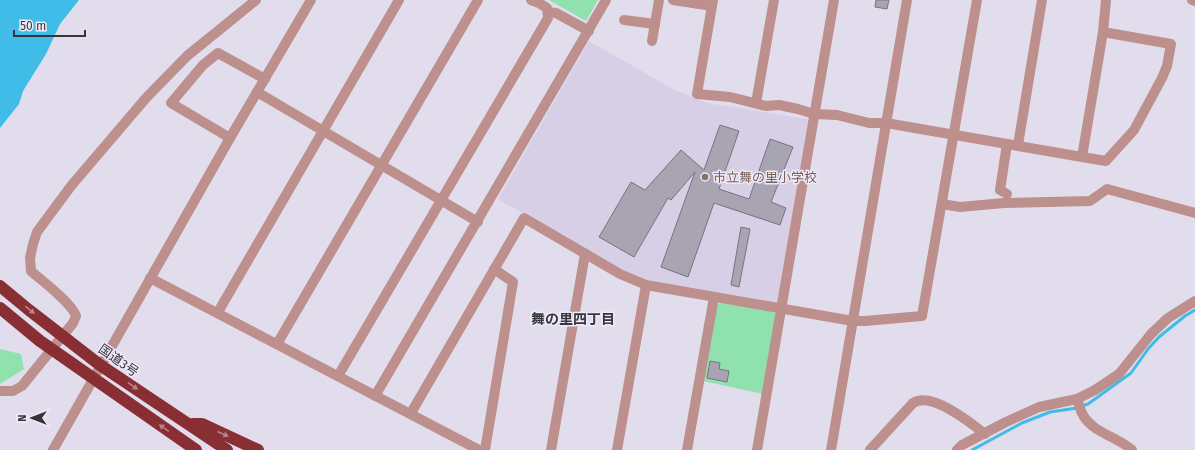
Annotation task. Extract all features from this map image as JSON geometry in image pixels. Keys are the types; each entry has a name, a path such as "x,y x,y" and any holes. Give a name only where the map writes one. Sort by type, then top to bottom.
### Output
{"highway":[{"name":"国道3号","path":"0,286 100,365 228,450"},
{"path":"0,308 40,341 196,450"},
{"path":"186,423 202,424 258,450"}],"street":[{"path":"0,391 13,391 22,386 73,323 76,316 74,311 31,271 30,258 37,232 71,186 146,98 187,56 256,0"},
{"path":"53,450 230,138 312,0"},
{"path":"218,312 399,0"},
{"path":"277,344 478,0"},
{"path":"338,376 548,18 548,12 544,6 531,0"},
{"path":"375,396 478,222 491,197 606,0"},
{"path":"652,41 660,0"},
{"path":"674,0 713,3 697,94 730,97 766,106 778,105 814,114 837,115 869,123 886,123 1106,161 1134,130 1162,78 1167,66 1171,44 1103,32"},
{"path":"756,103 774,0"},
{"path":"757,450 834,0"},
{"path":"831,450 907,0"},
{"path":"411,413 524,218 620,274 646,285 853,321 922,316 977,0"},
{"path":"1018,145 1042,0"},
{"path":"1082,157 1103,32 1106,0"},
{"path":"548,12 556,13 589,31"},
{"path":"624,20 655,24"},
{"path":"230,138 171,103 203,65 218,53 265,79"},
{"path":"258,92 478,222"},
{"path":"1007,144 1000,190 1007,194"},
{"path":"942,204 960,207 1004,203 1090,201 1107,189 1195,213"},
{"path":"551,450 585,254"},
{"path":"485,450 513,282 494,270"},
{"path":"150,278 218,312 479,450"},
{"path":"617,450 646,285"},
{"path":"687,450 714,297"},
{"path":"957,450 962,445 1039,407 1078,400 1094,390 1119,374 1151,334 1168,318 1195,301"},
{"path":"870,450 913,403 918,400 925,400 938,404 954,412 985,434"},
{"path":"1078,400 1083,415 1090,423 1102,433 1132,450"}],"shaded area":[{"path":"589,41 675,90 707,103 807,119 808,121 779,301 775,304 653,282 639,278 613,265 498,199"}],"green space":[{"path":"549,0 598,0 586,21"},
{"path":"720,303 774,312 776,316 763,394 703,381 717,305"},
{"path":"0,349 21,354 24,369 0,384"}],"water":[{"path":"0,0 79,0 60,24 46,54 23,91 19,104 0,128"}],"building":[{"path":"876,0 889,0 887,9 875,7"},
{"path":"720,125 739,131 719,189 749,199 770,139 793,147 771,202 786,208 780,225 714,203 688,277 661,267 695,172 671,200 668,198 634,257 599,237 631,182 645,190 681,150 704,170"},
{"path":"741,227 750,229 739,287 731,285"},
{"path":"710,361 720,363 719,369 729,371 727,382 707,378"}],"waterway":[{"path":"972,450 1022,423 1050,412 1077,408 1088,404 1131,373 1148,349 1159,337 1185,316 1195,310"}],"place":[{"name":"市立舞の里小学校","path":"705,177"}],"district":[{"name":"舞の里四丁目","path":"573,319"}]}
